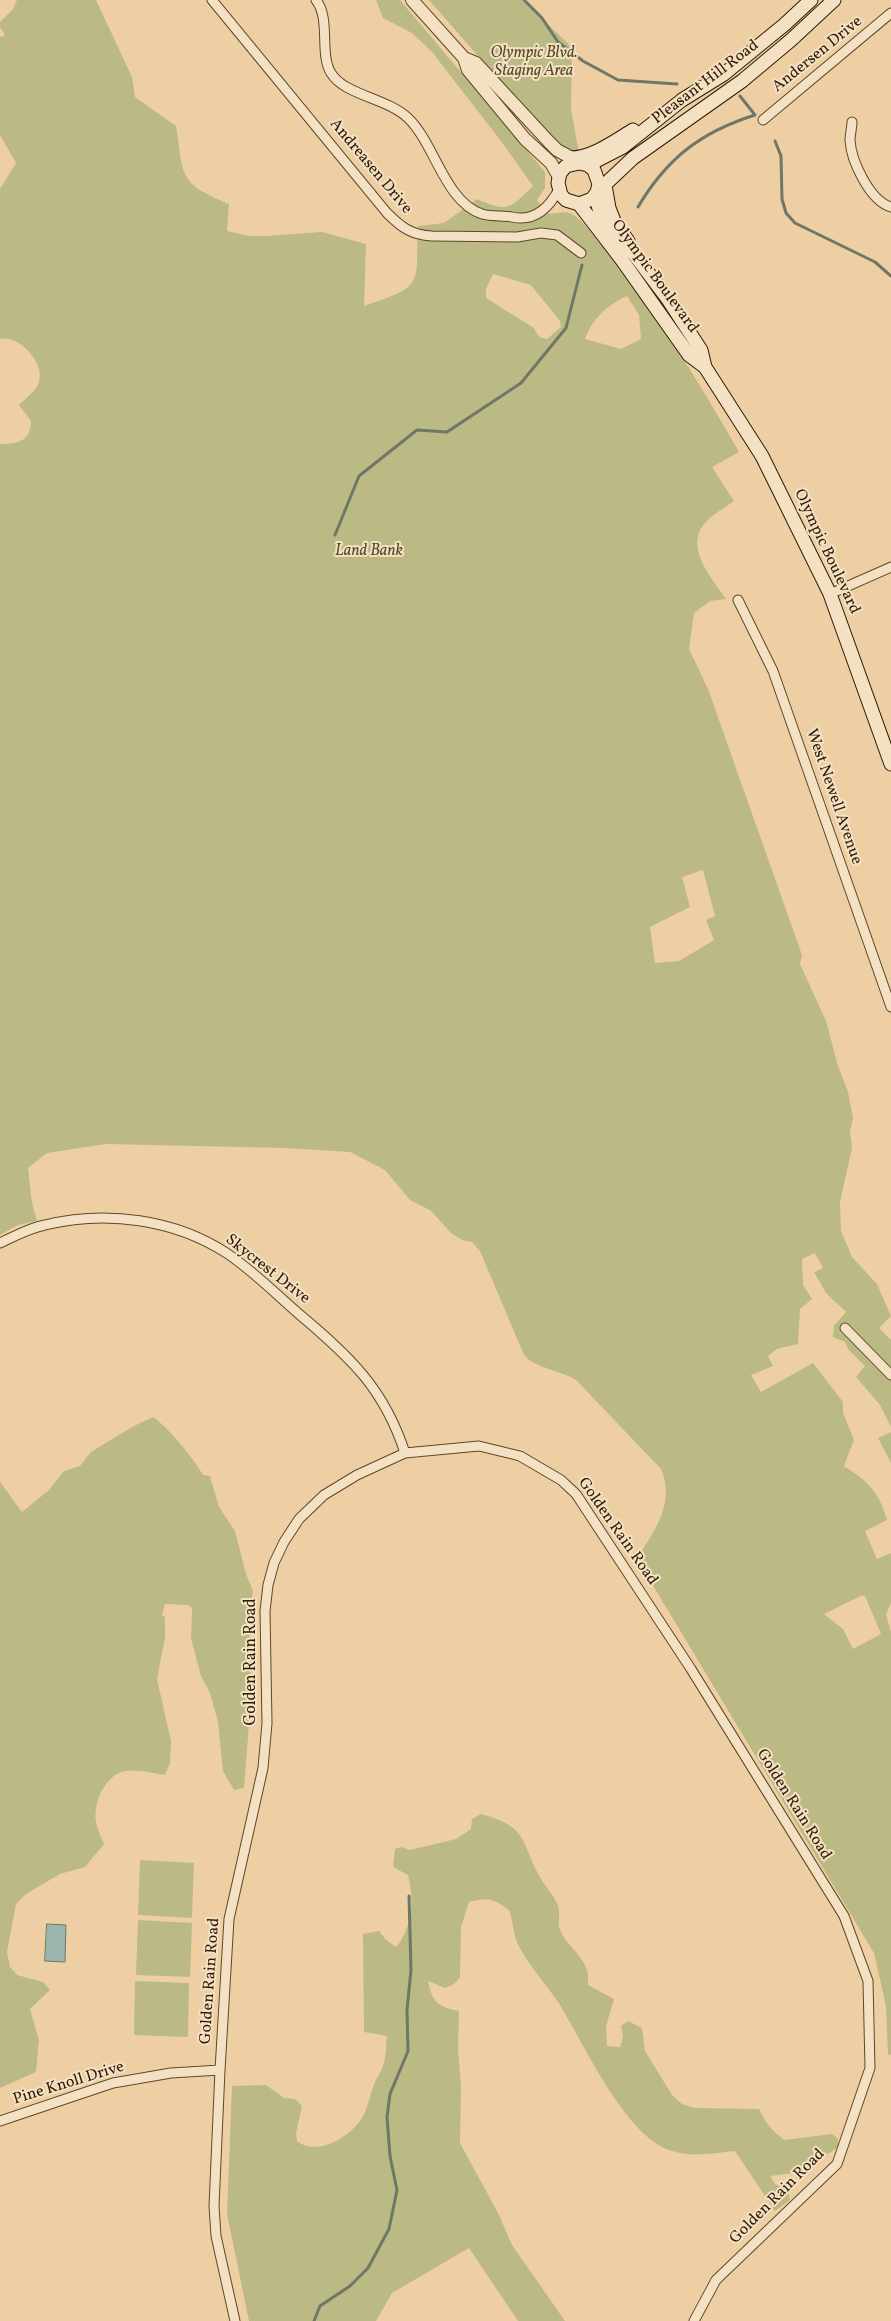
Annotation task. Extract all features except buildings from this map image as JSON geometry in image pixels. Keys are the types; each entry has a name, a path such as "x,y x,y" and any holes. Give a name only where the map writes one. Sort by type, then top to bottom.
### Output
{"main road":[{"name":"Pleasant Hill Road","path":"579,162 623,147 682,100 724,74 784,25 811,0"},
{"name":"Pleasant Hill Road","path":"599,191 633,158 742,81 791,40 834,0"},
{"path":"579,162 598,177 599,191 588,202 579,204 561,189 566,166 579,162 582,156 607,146 682,100"},
{"name":"Olympic Boulevard","path":"599,191 634,254 701,350 705,367"},
{"name":"Olympic Boulevard","path":"579,204 622,260 689,354 705,367 762,456 830,594 891,764"}],"street":[{"name":"Andreasen Drive","path":"212,0 387,213 408,232 420,236 517,237 541,233 558,235 580,252"},
{"path":"316,0 322,9 329,69 340,85 386,103 407,117 427,143 457,196 470,207 482,214 518,220 534,218 553,202 561,189 551,163 525,139 468,70 464,58 412,0"},
{"path":"888,16 891,27"},
{"name":"Andersen Drive","path":"763,120 888,16"},
{"path":"464,58 476,63 549,142 579,162"},
{"path":"852,122 850,140 853,155 862,176 875,197 891,207"},
{"path":"830,594 891,567"},
{"name":"West Newell Avenue","path":"738,600 773,670 891,1007"},
{"name":"Skycrest Drive","path":"0,1243 44,1225 84,1219 112,1218 159,1224 189,1234 206,1242 228,1254 256,1276 334,1344 360,1369 389,1412 405,1454"},
{"path":"845,1328 891,1375"},
{"name":"Golden Rain Road","path":"235,2321 216,2236 214,2206 220,2070 229,1919 263,1768 266,1743 265,1611 268,1585 274,1563 284,1542 299,1519 324,1495 357,1475 405,1454 479,1446 520,1456 561,1480 576,1494 691,1669 844,1916 868,1981 870,2068 837,2164 716,2280 694,2321"},
{"name":"Pine Knoll Drive","path":"0,2122 113,2083 171,2073 220,2070"}],"green space":[{"name":"Land Bank","path":"17,0 96,0 132,77 135,97 176,126 180,157 186,176 192,184 200,190 229,204 227,231 249,236 322,232 366,244 364,306 408,288 413,281 416,273 418,226 444,223 477,199 496,206 508,206 519,200 533,186 501,141 432,52 412,33 383,18 376,0 400,0 545,172 545,188 537,200 549,214 567,212 579,219 588,228 640,295 708,398 739,452 712,467 734,501 708,519 698,536 697,545 699,555 704,565 726,599 710,601 694,613 689,649 708,689 802,955 800,964 826,1021 838,1066 848,1092 853,1118 850,1132 852,1148 840,1202 841,1231 852,1257 877,1284 891,1316 879,1328 891,1340 891,1427 880,1405 856,1377 865,1366 848,1349 845,1342 833,1337 834,1326 846,1312 826,1293 814,1272 823,1268 815,1253 802,1259 803,1285 812,1299 800,1309 798,1344 777,1349 768,1356 773,1366 751,1375 761,1392 813,1363 843,1402 843,1413 854,1440 844,1466 860,1477 872,1488 884,1510 887,1520 865,1531 877,1559 891,1553 891,1603 886,1614 891,1632 891,2055 888,2054 886,2006 874,1953 637,1559 656,1527 664,1505 666,1493 665,1481 661,1469 577,1381 564,1374 535,1363 524,1355 480,1251 472,1242 462,1240 451,1233 430,1210 410,1200 385,1170 350,1152 285,1148 106,1144 47,1153 28,1168 32,1203 37,1221 18,1225 0,1235 0,444 18,442 29,433 31,421 19,405 36,388 39,382 40,374 34,359 22,345 15,341 0,339 0,189 16,163 0,135 0,37 5,35 0,27 0,22 13,9","holes":["493,274 531,285 560,321 561,327 547,339 540,337 534,328 486,298 486,289","627,296 639,315 641,339 621,349 585,339 592,325 601,313","703,870 715,916 706,920 714,940 679,961 655,963 650,927 690,907 682,877","861,1596 865,1596 881,1634 853,1649 843,1629 824,1614"]},
{"name":"Olympic Blvd. Staging Area","path":"429,0 522,0 572,47 571,109 579,153 568,151 543,130"},
{"path":"153,1417 166,1428 180,1444 203,1475 210,1476 219,1507 235,1531 246,1574 253,1591 249,1614 251,1699 244,1788 234,1790 223,1771 218,1722 210,1693 201,1676 191,1639 192,1608 188,1605 165,1604 162,1615 165,1617 165,1638 157,1679 171,1741 170,1763 165,1775 135,1770 125,1771 112,1778 102,1791 96,1806 97,1827 104,1844 85,1867 60,1874 26,1894 16,1904 7,1952 10,1967 17,1975 43,1982 50,1990 30,2009 39,2040 36,2072 0,2088 0,1482 22,1512 49,1490 64,1471 80,1466 91,1452 132,1427"},
{"path":"891,1432 891,1463 878,1438"},
{"path":"481,1814 508,1824 521,1837 540,1877 557,1902 559,1909 560,1930 585,1964 588,1973 588,1985 614,1999 606,2026 607,2046 620,2047 623,2037 621,2026 628,2021 642,2028 645,2051 672,2095 682,2104 694,2108 759,2109 769,2126 784,2140 832,2134 838,2139 838,2147 830,2153 811,2156 794,2173 770,2176 775,2184 788,2190 790,2200 775,2211 735,2151 685,2154 669,2150 652,2140 636,2125 621,2107 592,2062 558,2002 525,1957 516,1938 509,1910 499,1903 486,1899 469,1902 461,1927 460,1977 454,1984 445,1988 428,1981 434,1999 437,2002 446,2008 459,2011 458,2048 461,2086 460,2143 499,2215 512,2245 565,2321 518,2321 469,2248 392,2293 376,2321 249,2321 227,2214 232,2086 266,2085 284,2098 295,2099 302,2106 296,2133 297,2141 305,2145 314,2147 332,2143 350,2132 357,2125 362,2118 384,2063 387,2036 364,2032 363,1934 379,1931 386,1940 396,1947 406,1931 411,1912 411,1894 408,1875 393,1867 395,1849 401,1847 410,1850 456,1839 471,1829 472,1819"},
{"path":"140,1860 194,1863 192,1918 138,1915"},
{"path":"138,1920 192,1923 190,1977 136,1975"},
{"path":"135,1981 189,1983 188,2037 134,2035"}],"water":[{"path":"47,1924 66,1925 65,1962 45,1961"}],"waterway":[{"path":"524,0 542,18 558,42 583,61 618,80 677,84"},
{"path":"638,207 661,174 687,149 718,130 755,115 740,96"},
{"path":"775,141 781,156 782,199 786,213 795,223 875,262 891,276"},
{"path":"335,535 359,476 417,430 447,432 521,383 566,328 582,265"},
{"path":"314,2321 320,2306 350,2286 368,2268 389,2229 397,2190 390,2156 387,2117 390,2094 408,2051 407,2010 411,1970 409,1896"}]}
